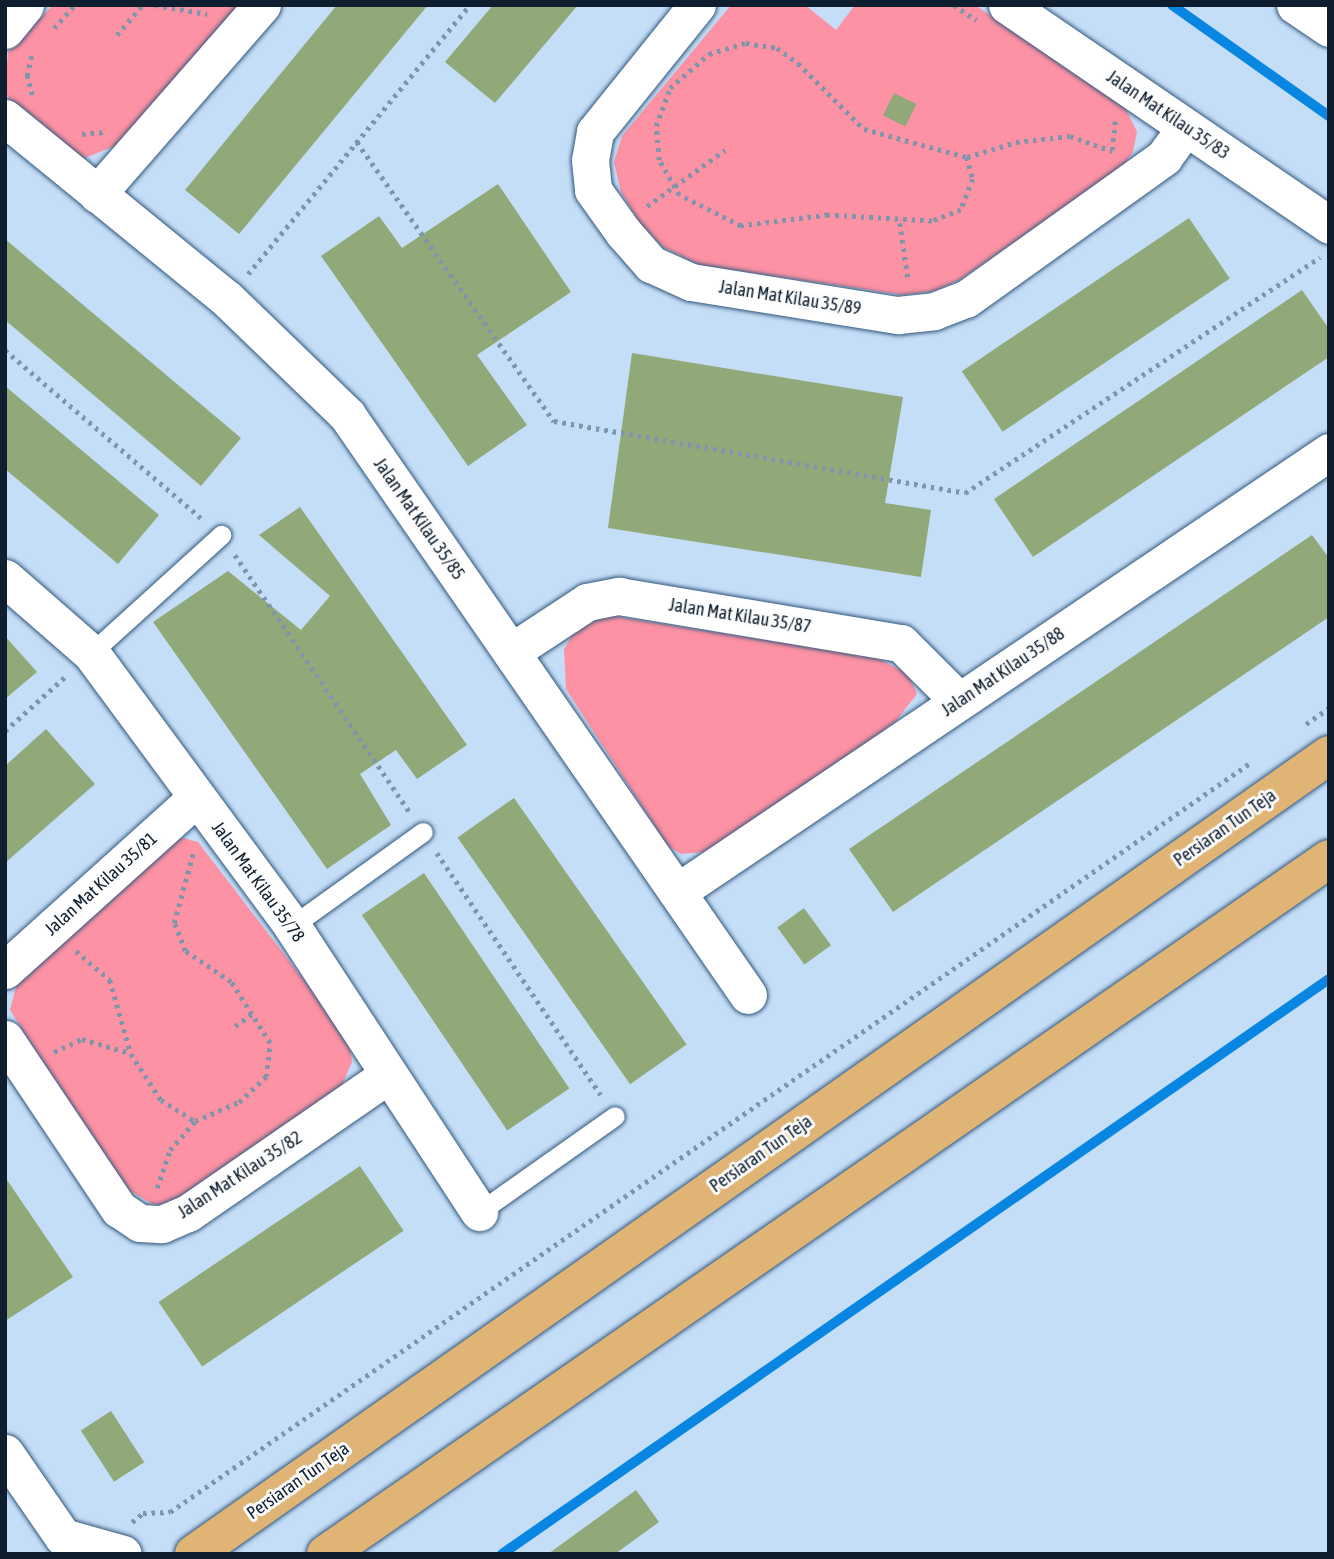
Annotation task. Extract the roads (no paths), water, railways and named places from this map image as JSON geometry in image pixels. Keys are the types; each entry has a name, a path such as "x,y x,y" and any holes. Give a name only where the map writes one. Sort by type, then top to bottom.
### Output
{"main road":[{"name":"Persiaran Tun Teja","path":"194,1554 1329,755"},
{"path":"326,1554 1329,859"}],"street":[{"path":"5,30 25,5"},
{"path":"97,194 262,5"},
{"name":"Jalan Mat Kilau 35/89","path":"697,5 594,132 590,160 593,190 623,232 651,264 691,282 898,315 934,311 967,299 1164,157 1185,128"},
{"name":"Jalan Mat Kilau 35/83","path":"997,17 1185,128 1329,225"},
{"name":"Jalan Mat Kilau 35/85","path":"5,118 227,299 347,415 748,995"},
{"name":"Jalan Mat Kilau 35/88","path":"677,892 1329,452"},
{"name":"Jalan Mat Kilau 35/78","path":"5,578 91,653 292,926 385,1077 479,1212"},
{"name":"Jalan Mat Kilau 35/87","path":"511,652 587,602 619,596 901,643 960,701"},
{"name":"Jalan Mat Kilau 35/81","path":"5,970 196,798"},
{"name":"Jalan Mat Kilau 35/82","path":"5,1039 119,1209 140,1223 162,1224 188,1213 385,1077"},
{"path":"5,1453 62,1546 122,1554"}],"lane":[{"path":"91,653 221,535"},
{"path":"292,926 423,832"},
{"path":"479,1212 615,1116"}],"waterway":[{"path":"1172,5 1329,116"},
{"path":"502,1554 1329,979"}]}
